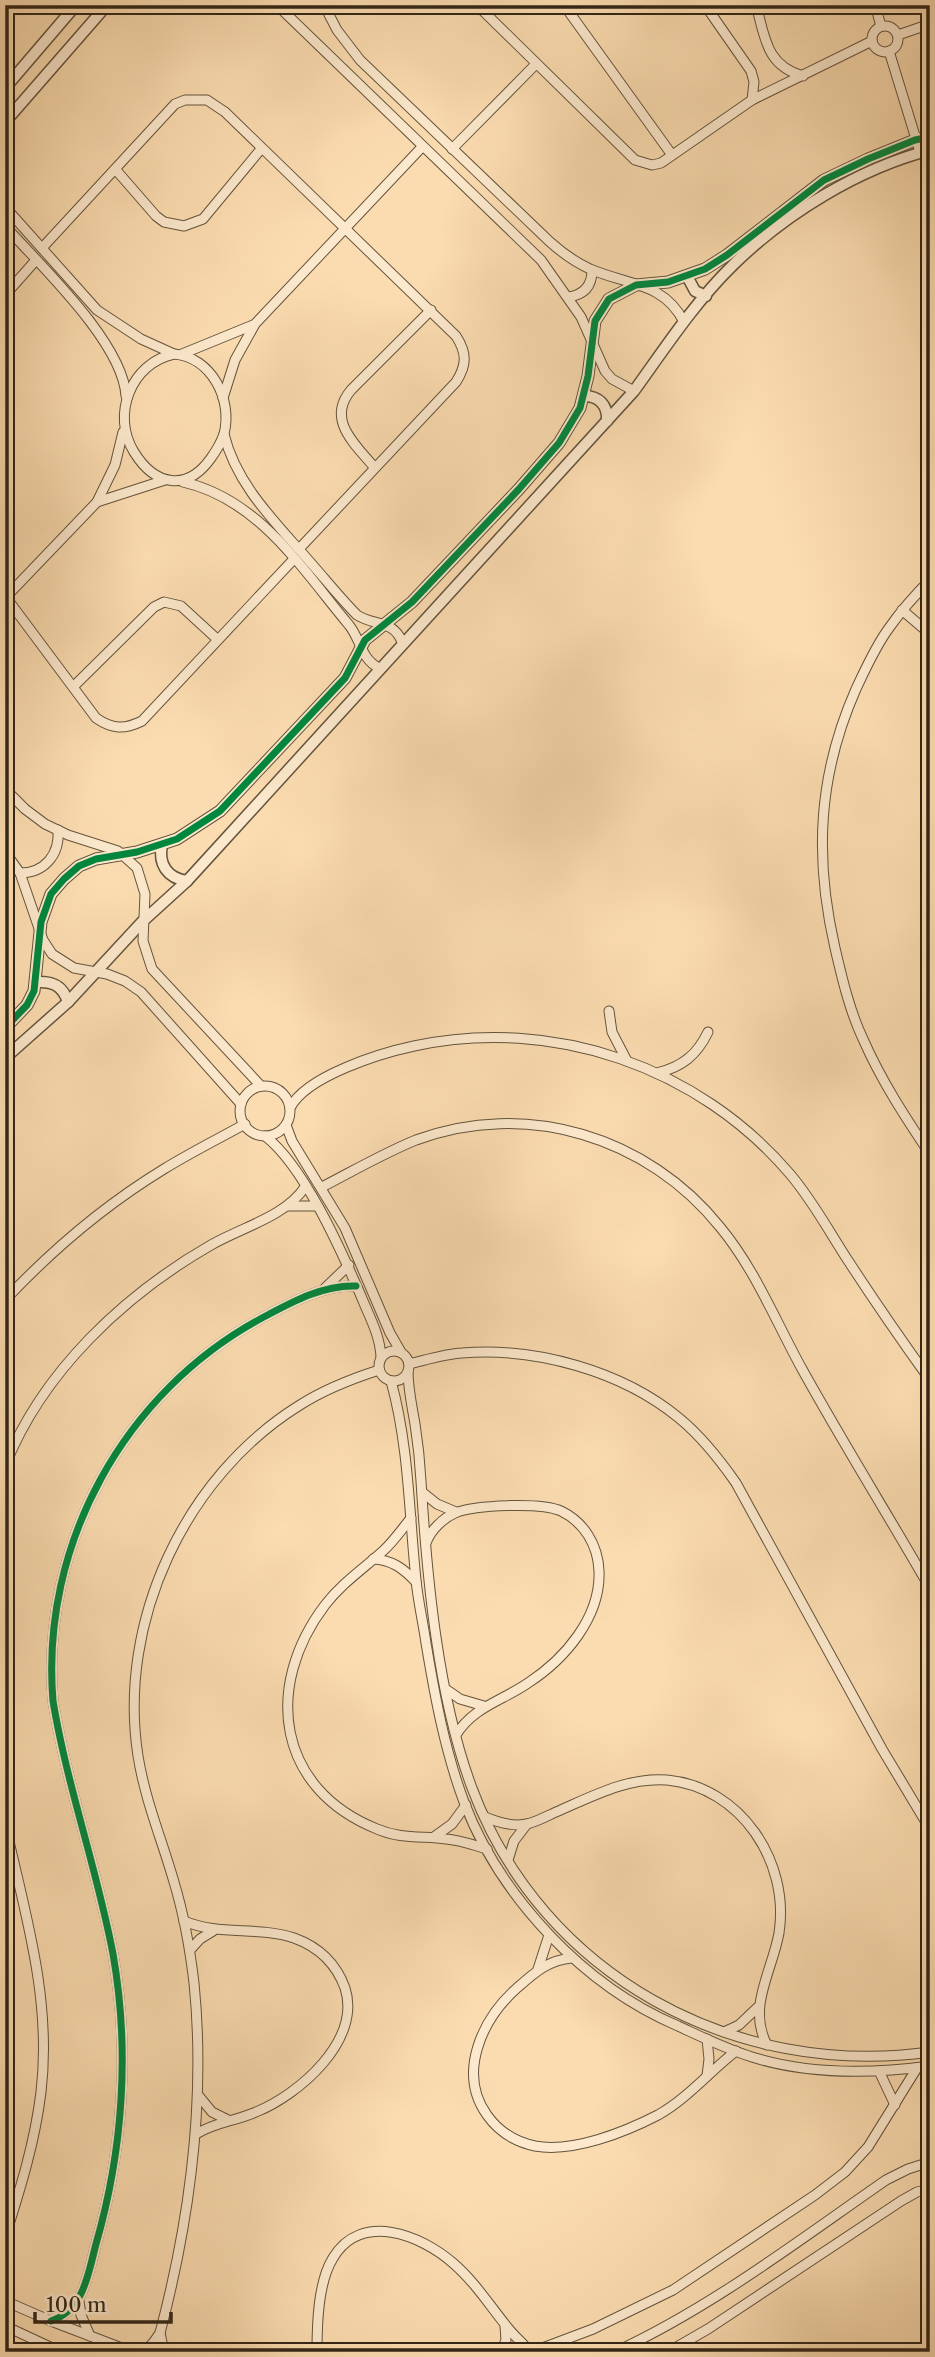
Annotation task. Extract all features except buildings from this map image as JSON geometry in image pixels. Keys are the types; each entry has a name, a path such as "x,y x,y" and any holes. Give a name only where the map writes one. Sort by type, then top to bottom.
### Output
{"street":[{"path":"5,88 76,5"},
{"path":"5,122 104,9 113,5"},
{"path":"324,5 344,41 360,60 549,241 592,270 646,287 665,297 673,304 684,322"},
{"path":"477,5 635,160 652,166 661,163 752,100 872,40 875,30 881,26 893,28 898,35 896,47 889,51 878,50 872,40"},
{"path":"564,5 672,155"},
{"path":"705,5 751,71 754,82 752,100"},
{"path":"756,5 774,60 787,71 803,76"},
{"path":"875,5 881,26"},
{"path":"278,6 541,260 581,317 605,371 612,379 634,391"},
{"path":"898,35 930,24"},
{"path":"5,1058 68,1002 144,921 187,881 402,642 634,391 684,322 733,265 752,248 831,191 925,151 915,140 889,51"},
{"path":"452,149 536,64"},
{"path":"42,248 167,111 185,100 207,100 217,105 431,310 462,344 465,364 456,382 299,549"},
{"path":"5,1028 27,1005 37,982 40,932 47,903 64,879 88,862 105,856 162,845 200,826 233,799 345,678 360,646 421,592 559,443 574,422 584,396 595,321 603,306 616,294 636,285 668,282 705,269 824,180 868,159 915,140 930,137"},
{"path":"402,642 397,631 387,624 368,621 357,615 249,488 230,455 224,433 223,400 235,360 254,324 422,147"},
{"path":"116,170 156,216 174,226 184,226 203,219 261,149"},
{"path":"5,207 97,310 134,334 202,364 215,381 223,400"},
{"path":"5,226 107,344 122,375 126,398 124,425 116,465 97,502 6,597 96,718 106,725 118,728 131,727 142,721 293,560"},
{"path":"5,295 36,260"},
{"path":"568,297 585,291 590,283 592,270"},
{"path":"687,276 695,291 706,296"},
{"path":"374,467 343,428 341,412 344,400 431,310"},
{"path":"126,398 148,364 160,357 177,354 254,324"},
{"path":"584,396 595,397 604,404 607,421"},
{"path":"5,402 5,417"},
{"path":"124,425 127,438 141,461 150,471 167,480"},
{"path":"181,481 199,472 206,465 224,433"},
{"path":"97,502 167,480 181,481 213,492 248,511 267,528 349,625 367,659 379,668"},
{"path":"930,580 902,610 868,664 835,743 827,780 821,855 830,923 840,969 861,1037 897,1105 930,1153"},
{"path":"73,687 154,607 164,602 181,606 217,639"},
{"path":"902,610 930,634"},
{"path":"5,789 25,809 58,830 123,854 137,868 145,894 144,951 152,969 261,1086"},
{"path":"20,873 33,872 50,861 58,844 58,830"},
{"path":"162,845 161,855 165,869 172,876 187,881"},
{"path":"5,852 20,873 47,947 59,960 74,968 116,977 141,992 241,1104"},
{"path":"37,982 55,984 64,992 68,1002"},
{"path":"609,1011 615,1042 627,1061"},
{"path":"657,1073 671,1070 694,1055 708,1032"},
{"path":"930,1380 792,1176 747,1130 722,1110 657,1073 570,1044 527,1038 434,1042 381,1055 327,1076 303,1091 290,1108 286,1125 292,1141 345,1228 390,1333 407,1357 436,1634 456,1735 485,1816 528,1891 560,1928 589,1955 641,1994 668,2009 723,2032 767,2045 848,2057 890,2057 930,2052"},
{"path":"290,1108 282,1092 261,1086 246,1094 241,1104 245,1124 253,1132 265,1136 283,1153 349,1265 377,1334 382,1357 379,1370 383,1377 391,1381 400,1380 409,1368 461,1353 516,1354 562,1362 624,1384 661,1405 687,1424 736,1483 882,1749 930,1829"},
{"path":"321,1187 417,1140 480,1125 512,1123 573,1130 629,1151 655,1167 701,1205 738,1251 806,1376 930,1588"},
{"path":"5,1300 59,1248 121,1198 166,1168 245,1124"},
{"path":"265,1136 276,1133 286,1125"},
{"path":"5,1466 20,1432 40,1404 46,1390 102,1326 176,1267 212,1244 289,1206 305,1187"},
{"path":"289,1206 316,1206"},
{"path":"333,1235 345,1228"},
{"path":"323,1290 349,1265"},
{"path":"51,2321 67,2314 79,2301 102,2225 116,2157 121,2097 122,2032 113,1954 53,1701 51,1650 64,1566 79,1521 93,1491 128,1434 180,1377 226,1340 276,1310 323,1290 356,1286"},
{"path":"382,1357 393,1350 401,1352"},
{"path":"143,2352 160,2333 183,2235 196,2134 198,2093 197,2021 190,1950 174,1881 145,1793 138,1754 136,1676 142,1637 158,1581 183,1529 215,1480 254,1439 300,1405 324,1391 379,1370"},
{"path":"391,1381 400,1415 416,1583 437,1707 466,1805 487,1849 520,1898 572,1958 614,1990 663,2020 736,2051 808,2070 879,2071 930,2066"},
{"path":"406,1465 420,1464"},
{"path":"422,1492 437,1504 456,1512 516,1505 542,1506 560,1511 578,1523 589,1535 597,1552 597,1591 584,1627 559,1658 544,1671 505,1697 484,1706 471,1716 456,1735"},
{"path":"426,1544 434,1529 456,1512"},
{"path":"411,1518 392,1541 340,1588 306,1637 289,1689 289,1735 308,1777 339,1810 388,1833 458,1840 487,1849"},
{"path":"373,1559 392,1563 416,1583"},
{"path":"425,1635 436,1634"},
{"path":"447,1690 460,1699 484,1706"},
{"path":"456,1778 468,1774"},
{"path":"485,1816 504,1823 527,1824 606,1791 636,1781 652,1780 684,1783 708,1792 730,1805 747,1822 764,1847 778,1889 779,1933 758,2007 759,2023 767,2045"},
{"path":"433,1838 452,1824 466,1805"},
{"path":"5,1824 36,1957 43,2023 43,2057 37,2123 5,2237"},
{"path":"508,1860 514,1841 527,1824"},
{"path":"520,1898 528,1891"},
{"path":"184,1921 213,1931"},
{"path":"190,1950 200,1938 213,1931 234,1929 275,1934 313,1947 328,1958 340,1974 348,2012 343,2031 319,2068 300,2087 278,2102 254,2113 228,2120 196,2134"},
{"path":"537,1970 550,1935"},
{"path":"572,1958 554,1961 537,1970 507,1997 484,2031 475,2056 475,2091 482,2108 505,2134 538,2146 583,2143 610,2136 660,2113 690,2094 736,2051"},
{"path":"723,2032 739,2025 758,2007"},
{"path":"663,2020 668,2009"},
{"path":"707,2039 707,2076"},
{"path":"847,2071 848,2057"},
{"path":"317,2352 318,2314 332,2259 349,2241 372,2231 389,2230 405,2235 429,2246 452,2262 471,2280 531,2352 593,2329 673,2290 832,2182 857,2160 878,2133 905,2085 918,2068"},
{"path":"879,2071 895,2105"},
{"path":"198,2093 206,2107 228,2120"},
{"path":"615,2352 665,2328 702,2306 886,2180 930,2162"},
{"path":"668,2352 708,2329 901,2201 917,2192 930,2189"},
{"path":"5,2301 132,2352"},
{"path":"79,2301 83,2323 90,2336"},
{"path":"502,2352 506,2340 505,2324"},
{"path":"5,2326 61,2352"},
{"path":"160,2333 164,2352"}],"cycle path":[{"path":"5,1028 27,1005 34,991 41,922 51,894 64,879 79,866 96,859 137,852 177,839 220,811 345,678 365,640 412,602 559,443 580,408 588,376 595,321 609,299 636,285 668,282 705,269 824,180 868,159 915,140 930,137"},
{"path":"51,2321 71,2309 83,2290 105,2208 118,2136 121,2100 121,2027 113,1954 53,1701 53,1643 61,1586 77,1531 101,1479 132,1431 169,1387 213,1349 262,1318 319,1291 356,1286"}]}
